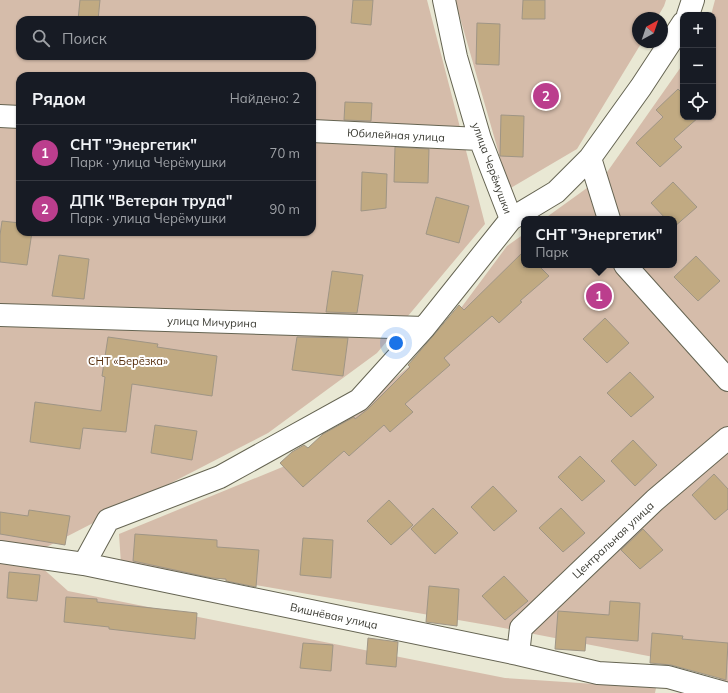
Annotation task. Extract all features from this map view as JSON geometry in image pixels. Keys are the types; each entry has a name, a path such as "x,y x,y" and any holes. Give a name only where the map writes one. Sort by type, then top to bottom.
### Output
{"street":[{"name":"улица Черёмушки","path":"444,0 456,57 480,139 511,219 556,192 590,158 641,88 680,28"},
{"path":"689,12 693,0"},
{"path":"0,116 16,117"},
{"name":"Юбилейная улица","path":"316,130 480,139"},
{"path":"590,158 608,216"},
{"path":"84,564 108,520 220,477 359,400 424,328 511,219"},
{"path":"628,268 728,380"},
{"name":"улица Мичурина","path":"0,315 424,328"},
{"name":"Центральная улица","path":"518,654 521,628 655,500 728,438"},
{"name":"Вишнёвая улица","path":"0,552 84,564 518,654 598,673 725,693"}],"green space":[{"name":"СНТ «Берёзка»","path":"0,0 427,0 485,224 377,353 268,433 29,556 68,591 505,678 656,688 655,693 0,693"},
{"path":"455,0 666,0 660,12 632,12 632,48 638,48 577,149 509,189"},
{"path":"715,0 728,0 728,693 715,693 721,670 493,626 215,578 184,576 121,564 119,534 297,461 432,347 507,246 521,236 521,268 677,268 677,216 548,216 605,175 680,68 680,120 716,120 716,12 712,12"}],"building":[{"path":"80,0 100,0 98,16 78,16"},
{"path":"353,0 373,0 371,25 351,23"},
{"path":"523,0 545,0 545,19 522,19"},
{"path":"477,23 500,24 499,65 476,64"},
{"path":"678,89 680,91 680,120 696,120 674,139 682,147 660,167 636,143 663,117 656,110"},
{"path":"345,102 372,103 371,121 344,120"},
{"path":"501,115 524,116 523,157 500,156"},
{"path":"395,147 429,149 428,183 394,182"},
{"path":"362,172 387,174 386,208 361,211"},
{"path":"673,182 697,207 677,224 677,216 663,216 651,203"},
{"path":"436,197 469,206 459,243 426,234"},
{"path":"2,221 16,223 16,236 31,236 27,265 0,262 0,235"},
{"path":"521,254 521,268 541,268 549,276 520,301 522,302 499,323 492,316 444,358 450,365 405,404 413,412 390,432 384,425 349,456 344,451 303,487 280,463 292,452 304,445 308,448 323,434 354,417 355,419 368,409 410,367 408,365 459,305 464,310"},
{"path":"59,255 89,259 84,299 52,296"},
{"path":"696,256 720,281 698,301 674,277"},
{"path":"332,271 363,275 357,313 326,312"},
{"path":"605,318 629,343 607,363 583,339"},
{"path":"108,337 158,344 157,347 217,356 212,396 132,384 126,432 83,428 80,449 30,442 35,402 101,411 105,377 102,376"},
{"path":"297,337 348,338 343,376 292,370"},
{"path":"630,372 654,397 631,417 607,393"},
{"path":"155,425 197,431 192,460 151,453"},
{"path":"633,440 657,465 635,486 611,461"},
{"path":"580,456 605,481 582,501 558,477"},
{"path":"714,474 728,489 728,509 715,520 692,495"},
{"path":"493,486 517,511 494,531 471,507"},
{"path":"389,500 413,525 391,545 367,521"},
{"path":"433,508 458,533 435,554 411,529"},
{"path":"561,508 585,533 563,552 539,528"},
{"path":"29,510 70,516 65,545 0,534 0,512 28,516"},
{"path":"643,529 663,550 640,569 621,550"},
{"path":"135,534 217,540 217,547 259,550 256,587 226,581 226,579 212,578 133,561"},
{"path":"303,538 333,540 331,578 300,575"},
{"path":"9,572 40,575 37,601 7,598"},
{"path":"504,576 528,601 505,620 482,596"},
{"path":"429,586 459,589 457,626 426,622"},
{"path":"66,597 97,599 97,602 197,613 195,639 64,622"},
{"path":"610,601 640,603 638,641 586,637 585,651 555,649 558,611 609,615"},
{"path":"652,633 683,636 682,639 728,643 726,680 671,665 650,663"},
{"path":"368,638 398,642 396,667 366,664"},
{"path":"303,643 333,645 331,671 300,668"}],"place":[{"name":"ДПК \"Ветеран труда\"","path":"546,96"},
{"name":"СНТ \"Энергетик\"","path":"599,296"}]}
